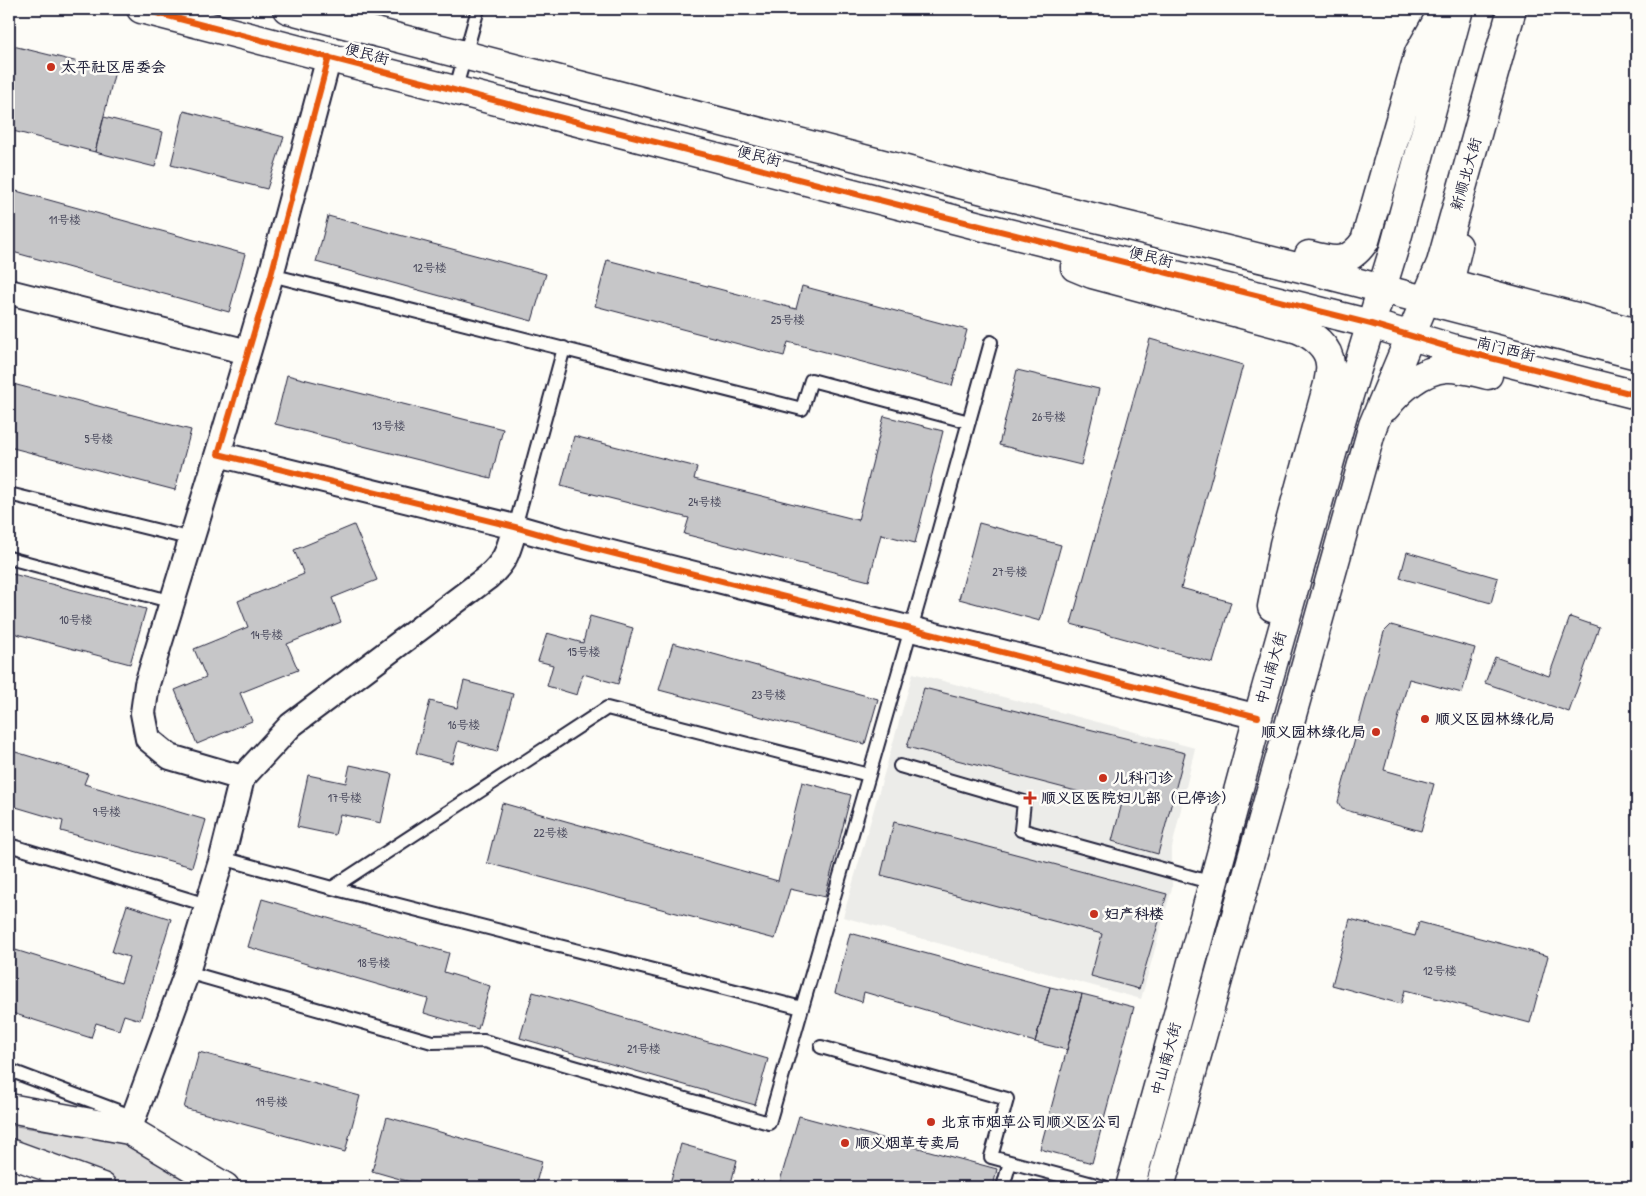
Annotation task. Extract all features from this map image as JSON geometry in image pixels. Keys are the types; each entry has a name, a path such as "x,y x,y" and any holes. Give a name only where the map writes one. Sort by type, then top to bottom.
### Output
{"street":[{"name":"便民街","path":"141,9 980,226 1371,324"},
{"name":"便民街","path":"287,9 1010,197 1382,288"},
{"path":"1010,197 1073,199 1097,202 1326,260 1336,261 1349,258 1365,241 1419,53 1444,9"},
{"path":"1371,324 1459,9"},
{"name":"新顺北大街","path":"1373,425 1440,263 1512,9"},
{"path":"1516,9 1510,62 1451,278 1456,285 1465,288 1637,333"},
{"path":"242,778 170,757 148,739 143,713 147,684 271,275 329,57"},
{"path":"980,226 1092,274 1298,329 1309,333 1324,349 1330,363 1328,384 1281,561 1272,606 1265,689"},
{"name":"南门西街","path":"1382,288 1637,355"},
{"path":"9,292 248,352"},
{"name":"南门西街","path":"1371,324 1455,350 1637,395"},
{"name":"中山南大街","path":"1130,1187 1265,689 1371,324"},
{"path":"1160,1187 1373,425 1392,399 1414,379 1445,368 1460,368 1637,412"},
{"path":"220,446 218,454 515,527 1258,717"},
{"path":"131,1123 187,972 222,858 242,778 291,725 488,578 502,564 515,527"},
{"path":"9,1108 131,1123 225,1187"},
{"path":"9,1153 102,1187"}],"lane":[{"path":"455,91 478,9"},
{"path":"271,275 802,409 811,380 969,422"},
{"path":"187,972 432,1042 484,1041 769,1123 911,629 991,342"},
{"path":"515,527 564,348"},
{"path":"9,494 192,539"},
{"path":"9,558 172,602"},
{"path":"332,888 607,708 869,775"},
{"path":"900,766 1024,802 1021,830 1213,883"},
{"path":"9,845 207,905"},
{"path":"222,858 332,888 802,1008"},
{"path":"821,1047 1006,1099 991,1157 1104,1187"},
{"path":"9,1070 131,1123"},
{"path":"1003,1187 1010,1162"}],"shaded area":[{"name":"顺义区医院妇儿部（已停诊）","path":"913,673 1195,748 1172,848 1172,888 1141,999 843,917"},
{"path":"9,1125 124,1142 198,1187 126,1187 9,1145"}],"building":[{"path":"9,45 115,71 95,152 9,130"},
{"path":"184,111 284,137 267,189 171,165"},
{"path":"104,117 163,132 155,167 95,152"},
{"path":"9,189 245,254 229,312 9,251"},
{"path":"328,216 546,274 532,321 316,262"},
{"path":"607,260 796,309 802,286 967,330 952,386 788,342 784,356 595,306"},
{"path":"1150,339 1243,365 1181,588 1231,602 1213,663 1071,624"},
{"path":"1017,370 1099,389 1081,465 999,445"},
{"path":"287,375 503,429 491,478 275,424"},
{"path":"9,383 191,430 175,490 9,447"},
{"path":"884,416 943,431 915,543 881,534 869,581 684,534 689,518 561,486 574,436 697,467 694,479 858,520"},
{"path":"979,523 1061,545 1040,621 959,599"},
{"path":"354,525 377,580 332,598 341,622 287,644 298,670 240,693 252,721 197,744 175,690 206,677 194,649 248,627 238,601 304,574 294,550"},
{"path":"1407,552 1498,578 1491,603 1400,578"},
{"path":"9,573 146,609 130,664 9,632"},
{"path":"590,616 633,628 618,684 583,674 577,695 547,686 553,665 538,661 547,633 583,643"},
{"path":"1570,617 1599,627 1569,712 1485,683 1495,657 1549,676"},
{"name":"顺义园林绿化局","path":"1391,625 1475,648 1462,693 1409,679 1384,770 1434,784 1421,831 1342,809 1338,802 1384,632"},
{"path":"673,643 878,699 865,744 659,690"},
{"path":"464,681 513,694 497,752 458,741 452,763 416,753 430,701 457,708"},
{"name":"儿科门诊","path":"924,688 1185,753 1158,854 1112,841 1122,803 907,747"},
{"path":"9,750 88,774 84,784 206,820 192,867 61,831 63,821 9,805"},
{"path":"350,765 392,774 381,823 340,814 335,835 297,827 308,775 346,783"},
{"path":"802,782 851,795 825,897 790,889 775,939 487,863 502,803 778,881"},
{"name":"妇产科楼","path":"894,822 1167,894 1139,989 1091,976 1102,934 881,875"},
{"path":"262,899 449,953 444,972 490,986 478,1029 424,1013 428,999 248,947"},
{"path":"127,905 171,919 140,1020 124,1015 119,1030 96,1023 91,1038 9,1012 9,948 121,983 129,957 112,952"},
{"path":"1350,919 1415,936 1419,922 1548,956 1530,1023 1405,990 1401,1004 1332,985"},
{"path":"850,933 1050,987 1035,1042 864,992 862,1002 835,993"},
{"path":"1050,987 1082,994 1067,1050 1035,1042"},
{"path":"533,992 768,1059 755,1105 520,1038"},
{"path":"1082,994 1134,1007 1092,1163 1040,1149"},
{"path":"199,1052 360,1096 345,1152 184,1108"},
{"name":"顺义烟草专卖局","path":"799,1116 997,1169 993,1187 803,1187 780,1181"},
{"path":"387,1117 542,1161 536,1183 553,1187 428,1187 372,1171"},
{"path":"681,1144 737,1160 730,1187 669,1187"},
{"path":"1031,1180 1065,1187 1029,1187"}],"cycle path":[{"path":"141,9 980,226 1371,324 1455,349 1637,395"},
{"path":"329,57 271,275 218,454 515,527 1258,717"}],"place":[{"name":"太平社区居委会","path":"51,67"},
{"name":"顺义区园林绿化局","path":"1425,719"},
{"name":"顺义园林绿化局","path":"1376,732"},
{"name":"儿科门诊","path":"1103,778"},
{"name":"顺义区医院妇儿部（已停诊）","path":"1030,798"},
{"name":"妇产科楼","path":"1094,914"},
{"name":"北京市烟草公司顺义区公司","path":"931,1122"},
{"name":"顺义烟草专卖局","path":"845,1143"}]}
